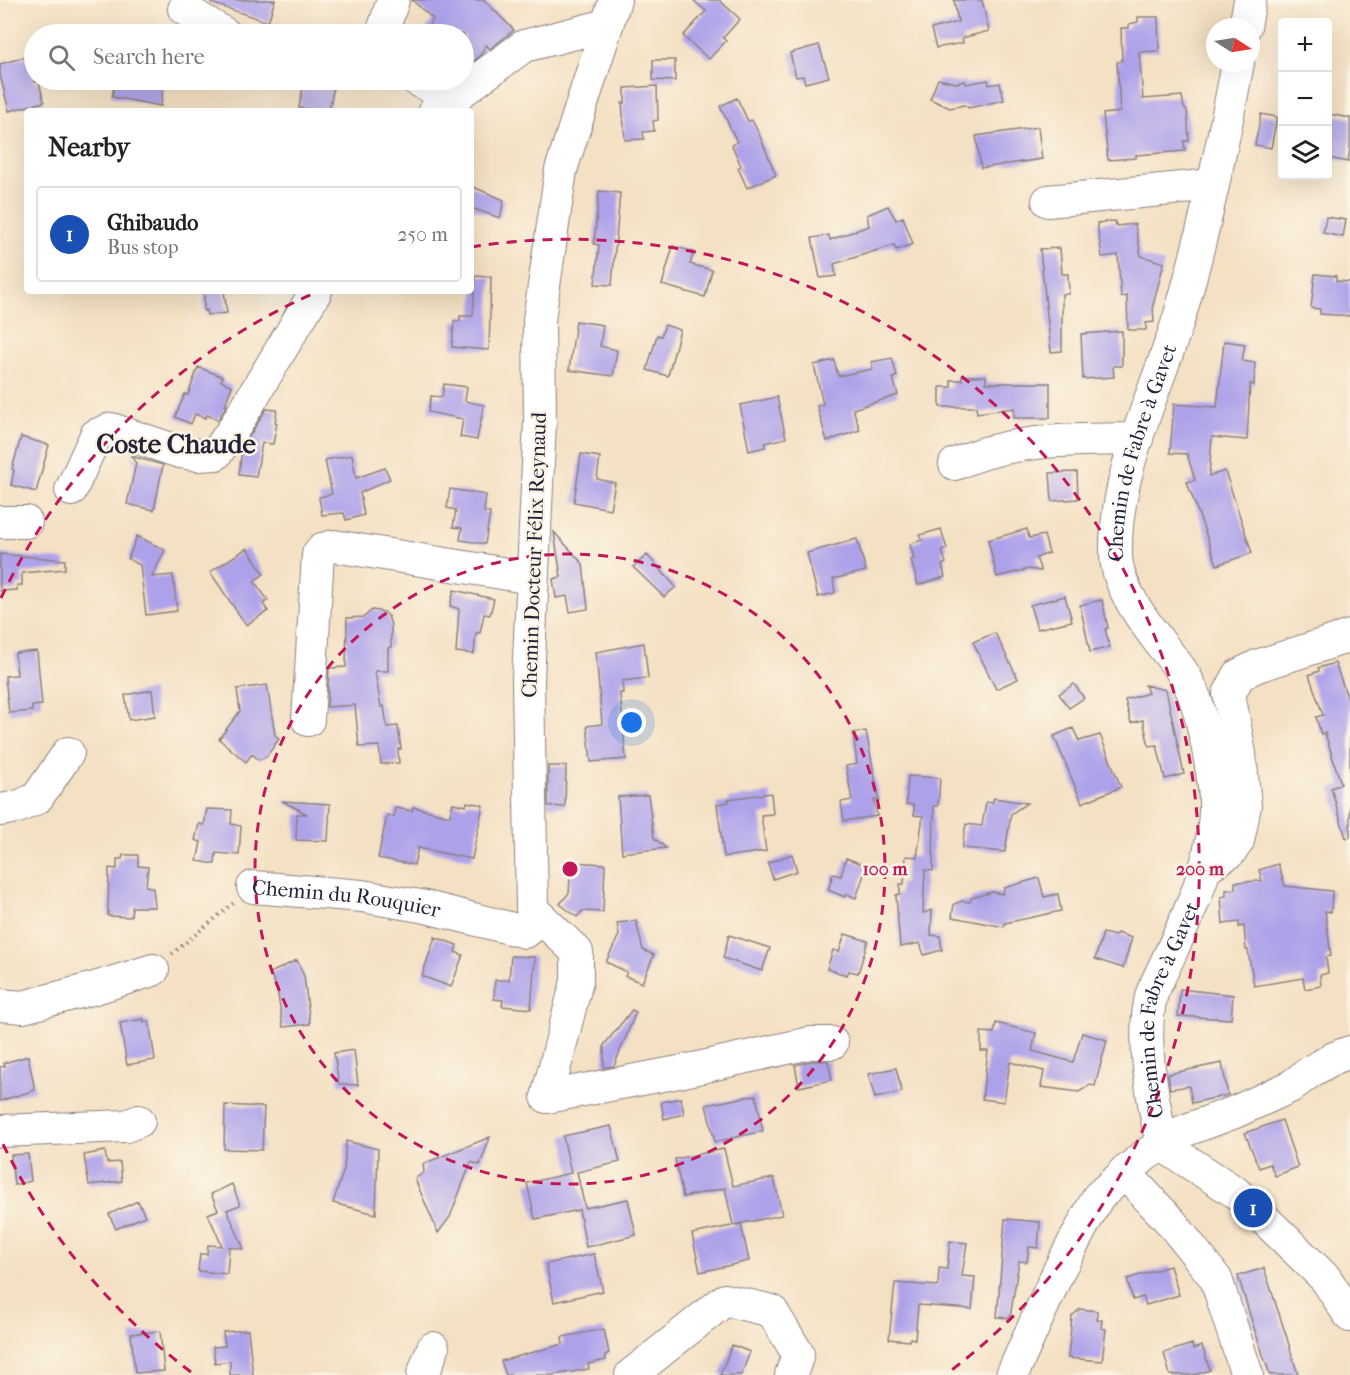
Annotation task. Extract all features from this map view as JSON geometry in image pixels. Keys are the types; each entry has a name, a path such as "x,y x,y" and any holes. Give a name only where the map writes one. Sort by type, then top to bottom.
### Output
{"street":[{"path":"385,24 393,0"},
{"path":"1247,18 1250,0"},
{"path":"184,9 209,24"},
{"path":"474,82 524,46 611,13"},
{"name":"Chemin Docteur Félix Reynaud","path":"611,13 561,171 538,320 540,421 528,680 532,909 577,952 578,981 547,1097 684,1071 810,1043 832,1043"},
{"name":"Chemin de Fabre à Gavet","path":"1012,1375 1059,1270 1098,1197 1124,1172 1162,1144 1146,1034 1147,1010 1152,993 1206,867 1215,812 1214,789 1200,710 1189,682 1134,606 1123,582 1116,558 1122,494 1137,439 1179,317 1213,185 1236,72"},
{"path":"428,90 444,104 463,90"},
{"path":"1048,201 1213,185"},
{"path":"71,490 96,435 111,429 180,452 198,455 216,454 314,294"},
{"path":"955,464 977,454 1016,446 1046,442 1137,439"},
{"path":"308,720 318,554 322,549 334,546 532,578"},
{"path":"1206,867 1230,852 1238,841 1245,806 1240,754 1229,694 1239,675 1257,666 1350,636"},
{"path":"0,810 18,807 37,798 68,753"},
{"name":"Chemin du Rouquier","path":"253,887 362,896 426,907 525,932 542,920"},
{"path":"0,1005 23,1007 153,970"},
{"path":"1350,1052 1310,1071 1290,1087 1235,1112 1181,1132 1162,1144 1235,1192 1254,1208 1326,1279 1350,1316"},
{"path":"0,1131 126,1126 139,1121"},
{"path":"1124,1172 1171,1222 1216,1279 1247,1375"},
{"path":"630,1375 725,1300 772,1311 798,1354 791,1375"}],"path":[{"name":"Chemin du Rouquier","path":"153,970 253,887"}],"building":[{"path":"211,0 275,0 268,22 211,3"},
{"path":"412,0 484,0 514,30 490,49 486,45 474,61 474,24 430,24 433,19"},
{"path":"693,0 719,0 740,19 723,38 726,41 709,59 683,36 706,11"},
{"path":"954,0 982,0 989,31 962,38 963,43 936,48 931,29 958,22"},
{"path":"1138,17 1158,17 1159,51 1139,52 1143,99 1182,96 1184,108 1187,110 1189,141 1184,141 1185,151 1108,160 1103,114 1120,112 1117,62 1122,61 1121,28 1129,28 1129,24 1138,22"},
{"path":"819,45 829,77 805,83 803,76 796,77 790,53"},
{"path":"24,57 24,90 41,90 44,102 9,111 0,75 0,64"},
{"path":"653,60 675,60 675,81 653,80"},
{"path":"938,79 956,83 965,81 966,84 988,80 989,85 1000,83 1004,100 969,108 964,105 950,108 930,99"},
{"path":"657,86 658,120 653,121 654,131 643,132 644,139 625,140 622,103 625,103 625,88"},
{"path":"113,90 163,90 161,106 112,97"},
{"path":"302,90 333,90 330,108 299,108"},
{"path":"737,98 748,121 752,120 776,175 747,188 738,168 741,166 732,145 737,142 720,106"},
{"path":"1261,114 1277,117 1271,148 1255,145"},
{"path":"1332,115 1350,118 1348,162 1332,159"},
{"path":"1038,127 1042,159 981,168 976,136"},
{"path":"474,187 504,200 500,218 474,209"},
{"path":"599,191 620,193 612,285 595,284 599,245 594,244"},
{"path":"888,206 896,220 903,217 913,244 896,250 894,245 834,264 836,276 820,278 812,238 829,235 830,240 869,226 867,215"},
{"path":"1326,217 1346,220 1343,237 1323,233"},
{"path":"1115,221 1116,226 1135,224 1141,256 1164,263 1153,305 1154,322 1146,323 1146,330 1128,330 1127,296 1121,297 1118,255 1102,257 1097,223"},
{"path":"673,246 694,252 690,264 712,270 705,297 662,285"},
{"path":"1060,248 1062,274 1068,274 1069,294 1062,294 1062,351 1051,352 1040,249"},
{"path":"1315,274 1336,276 1336,281 1350,282 1350,316 1320,314 1320,309 1311,308"},
{"path":"475,276 491,277 489,350 452,347 454,321 460,321 460,316 473,316"},
{"path":"204,294 224,294 227,313 207,315 207,310 204,311"},
{"path":"576,321 603,325 600,346 617,350 613,376 569,370"},
{"path":"665,325 680,330 668,376 647,370 657,335 661,336"},
{"path":"1122,331 1122,366 1113,366 1114,377 1083,379 1081,334"},
{"path":"1224,341 1245,344 1242,361 1255,363 1254,385 1250,384 1247,440 1212,437 1209,476 1225,471 1252,553 1217,565 1187,482 1195,480 1187,454 1170,453 1174,404 1217,407"},
{"path":"892,358 897,376 893,378 898,395 853,409 860,430 827,441 817,406 823,404 814,365 834,360 838,376 873,369 871,362"},
{"path":"198,367 223,377 221,381 232,386 225,405 227,405 218,420 207,415 205,418 195,414 191,424 175,417 185,394 188,395"},
{"path":"962,376 986,376 986,383 1050,383 1050,418 1014,418 1014,408 977,413 976,407 940,407 940,387 951,387 951,380 962,380"},
{"path":"444,384 467,387 465,401 484,405 477,440 460,437 463,419 428,412 431,396 442,397"},
{"path":"777,397 786,438 765,443 765,447 749,451 740,405"},
{"path":"266,409 277,410 273,444 262,443 256,477 239,475 242,448"},
{"path":"21,437 49,445 36,492 11,485 14,470 12,469"},
{"path":"581,454 600,457 597,479 615,483 610,509 574,502"},
{"path":"352,455 356,478 385,468 390,479 360,493 364,515 346,520 344,513 322,515 319,497 332,494 325,460"},
{"path":"131,456 163,465 154,510 127,504 136,463"},
{"path":"1077,472 1078,499 1052,501 1050,473"},
{"path":"450,489 486,495 484,512 490,513 485,544 460,540 462,528 453,527 456,510 447,508"},
{"path":"941,529 947,549 942,551 946,563 942,565 945,577 918,585 911,560 914,559 910,544 922,540 920,535"},
{"path":"1027,529 1029,538 1044,535 1049,553 1036,558 1041,571 1028,569 997,577 988,540"},
{"path":"554,532 583,564 588,609 570,612 567,596 556,598 553,579 561,577"},
{"path":"137,536 165,550 152,577 173,575 177,611 146,615 140,565 128,559"},
{"path":"857,539 866,571 833,579 835,593 818,597 807,553"},
{"path":"247,548 264,574 254,581 268,600 263,604 268,611 246,625 210,572"},
{"path":"0,554 65,560 65,569 22,573 22,585 17,585 17,590 0,591"},
{"path":"647,555 676,587 664,597 633,567"},
{"path":"454,590 494,599 490,615 484,614 480,633 476,633 474,654 456,652 459,609 450,606"},
{"path":"1065,596 1072,621 1037,629 1030,605"},
{"path":"1102,600 1108,628 1105,629 1110,647 1090,652 1080,605"},
{"path":"372,610 384,612 391,625 388,671 375,671 387,727 398,726 401,749 398,749 399,763 381,764 379,746 359,747 355,705 327,707 329,668 346,667 347,618 364,617"},
{"path":"995,633 1018,679 996,689 973,642"},
{"path":"644,643 648,678 622,681 623,693 620,693 626,759 591,762 587,726 602,724 596,652"},
{"path":"37,651 42,705 32,706 32,711 9,713 5,676 17,675 15,653"},
{"path":"1335,663 1350,705 1350,837 1346,838 1331,788 1341,784 1325,733 1321,734 1316,717 1323,715 1309,675 1319,671 1318,668"},
{"path":"1074,684 1084,698 1069,708 1059,694"},
{"path":"267,685 275,735 279,739 266,757 259,760 252,754 246,762 219,739 240,711 237,689"},
{"path":"1145,685 1166,690 1184,774 1165,779 1157,745 1149,746 1143,720 1131,723 1125,700 1148,693"},
{"path":"152,690 155,716 129,720 125,695"},
{"path":"1073,728 1079,741 1100,735 1121,787 1082,803 1054,736"},
{"path":"866,731 879,800 874,800 877,816 844,821 841,802 852,800 846,766 857,764 853,733"},
{"path":"548,766 566,766 565,807 548,806"},
{"path":"908,776 940,778 938,806 934,806 933,871 925,870 923,913 932,910 931,935 940,936 942,950 924,955 920,943 900,947 896,895 900,894 900,884 904,884 906,856 917,857 923,816 914,815 914,805 906,804"},
{"path":"771,793 773,814 761,815 766,851 724,857 717,804 729,802 728,799"},
{"path":"648,795 654,838 666,848 622,853 618,797"},
{"path":"994,798 1027,803 1011,814 1005,852 962,848 966,824 982,826 986,802 992,803"},
{"path":"282,801 330,804 328,841 296,840 297,814 307,814"},
{"path":"467,802 483,805 472,859 418,848 414,865 378,858 387,815 394,817 395,808 412,811 413,807 450,816 453,803 466,806"},
{"path":"207,809 232,810 231,824 241,826 239,855 216,853 215,864 197,861 201,842 195,840 199,824 204,825"},
{"path":"792,854 797,871 773,879 768,863"},
{"path":"123,855 138,855 138,866 148,867 146,886 153,888 155,907 132,907 131,917 108,916 109,868 117,869 117,859 122,859"},
{"path":"846,858 867,866 856,898 847,894 845,897 828,890 833,874 841,876"},
{"path":"571,862 605,864 603,912 582,911 577,917 560,904 569,893"},
{"path":"1278,864 1285,886 1332,891 1331,912 1325,911 1331,956 1326,957 1328,973 1320,975 1321,986 1305,989 1303,978 1254,986 1248,950 1246,950 1244,926 1239,927 1239,922 1223,924 1221,897 1226,896 1226,890 1235,889 1235,882 1262,881 1259,870"},
{"path":"1039,878 1044,897 1058,894 1061,911 1005,923 1004,927 952,917 954,904 962,901 970,902 971,898 992,892 1003,894 1004,888"},
{"path":"636,921 643,950 654,955 642,983 625,976 627,972 606,962 619,935 617,923"},
{"path":"1103,933 1115,936 1117,933 1132,938 1123,968 1095,959"},
{"path":"845,934 868,941 858,973 849,971 847,975 827,969 833,950 839,952"},
{"path":"729,935 770,948 762,971 723,958"},
{"path":"435,937 457,945 455,952 463,955 451,987 422,976"},
{"path":"511,956 535,957 531,1009 502,1006 503,1000 494,999 495,980 509,980"},
{"path":"297,960 304,976 310,1024 283,1027 277,989 270,973"},
{"path":"1180,989 1233,995 1231,1019 1178,1016"},
{"path":"632,1010 636,1012 614,1066 604,1068 604,1045"},
{"path":"144,1019 144,1022 149,1021 155,1060 127,1065 120,1023"},
{"path":"996,1023 1036,1033 1032,1051 1073,1062 1082,1033 1107,1040 1095,1086 1090,1085 1079,1092 1041,1087 1044,1071 1010,1062 1004,1102 982,1099 988,1051 981,1051 981,1032 994,1033"},
{"path":"354,1050 358,1085 339,1084 334,1053"},
{"path":"28,1056 35,1090 0,1101 0,1067 5,1066 4,1063"},
{"path":"812,1061 828,1061 832,1080 799,1087 795,1065"},
{"path":"1222,1063 1228,1095 1192,1103 1189,1086 1170,1089 1168,1074"},
{"path":"896,1068 902,1092 875,1098 868,1074"},
{"path":"756,1095 763,1131 715,1142 706,1105"},
{"path":"681,1098 684,1114 664,1119 661,1102"},
{"path":"225,1105 264,1107 262,1150 224,1149"},
{"path":"1282,1120 1298,1167 1275,1176 1270,1164 1259,1168 1245,1133"},
{"path":"611,1126 620,1162 577,1172 585,1208 628,1199 636,1235 586,1247 579,1210 535,1219 527,1183 571,1173 563,1136"},
{"path":"490,1137 480,1165 471,1162 450,1217 438,1233 415,1179 424,1172 423,1164"},
{"path":"346,1141 378,1149 376,1214 333,1203 344,1169"},
{"path":"724,1149 733,1186 774,1178 782,1215 733,1225 725,1188 683,1197 675,1159"},
{"path":"105,1151 107,1163 120,1162 122,1181 89,1185 84,1155"},
{"path":"28,1154 31,1181 14,1185 11,1155"},
{"path":"232,1184 240,1205 227,1210 244,1249 229,1247 227,1274 198,1271 200,1254 207,1254 208,1245 222,1246 208,1214 218,1210 211,1194"},
{"path":"138,1201 145,1216 116,1229 109,1214"},
{"path":"1005,1219 1040,1222 1038,1248 1029,1247 1027,1262 1019,1261 1010,1318 997,1317"},
{"path":"741,1224 749,1261 700,1272 692,1234"},
{"path":"950,1241 967,1243 962,1276 975,1277 972,1309 918,1305 915,1339 910,1338 909,1341 889,1339 895,1283 938,1286 939,1268 947,1269"},
{"path":"594,1254 603,1291 554,1302 546,1264"},
{"path":"1170,1266 1179,1295 1146,1305 1143,1297 1133,1300 1127,1279"},
{"path":"1264,1268 1298,1375 1270,1375 1255,1331 1238,1276"},
{"path":"1080,1309 1097,1311 1097,1320 1102,1320 1101,1328 1106,1329 1102,1361 1068,1358 1072,1316"},
{"path":"604,1329 609,1353 605,1355 606,1360 588,1364 589,1369 553,1375 506,1375 501,1361 563,1344 562,1337"},
{"path":"248,1330 253,1375 230,1375 230,1361 215,1363 213,1347 225,1346 223,1332"},
{"path":"160,1331 164,1371 135,1373 131,1334"},
{"path":"1192,1344 1193,1349 1202,1346 1210,1370 1194,1375 1170,1375 1164,1353"},
{"path":"732,1345 750,1352 741,1375 720,1375"}],"place":[{"name":"Ghibaudo","path":"1253,1208"}],"district":[{"name":"Coste Chaude","path":"176,444"}]}
